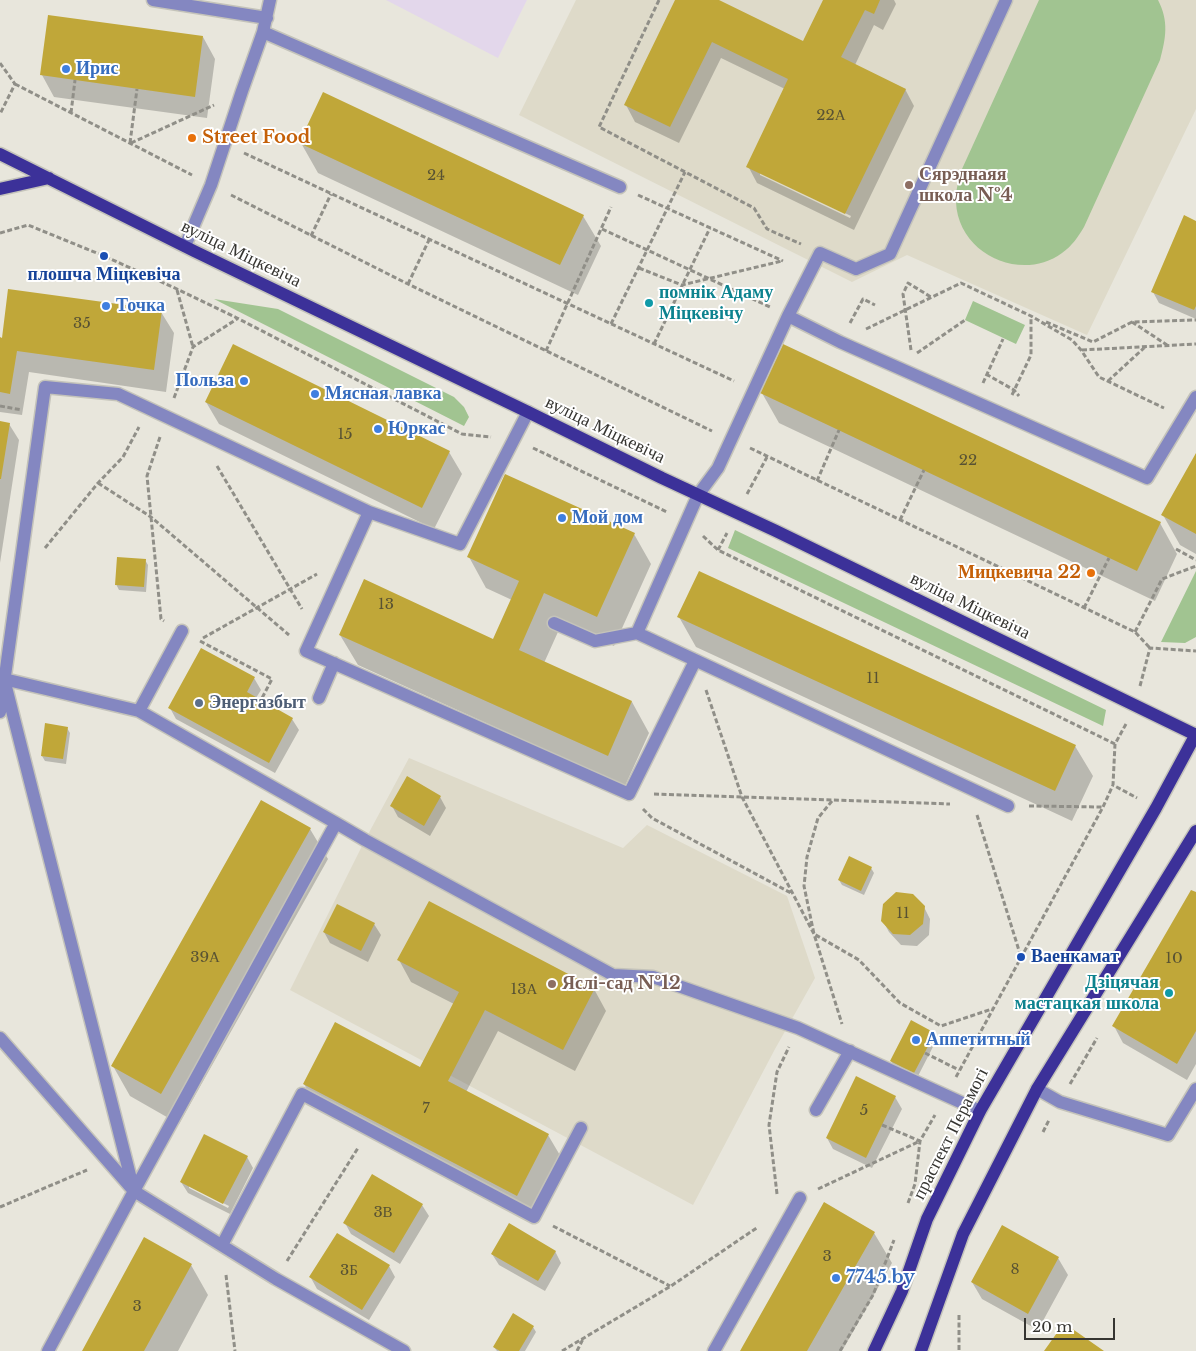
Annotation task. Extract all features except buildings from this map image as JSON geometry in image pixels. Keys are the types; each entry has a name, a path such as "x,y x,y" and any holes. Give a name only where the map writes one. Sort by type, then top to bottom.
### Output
{"main road":[{"name":"вуліца Міцкевіча","path":"0,154 698,495 1196,734"},
{"path":"0,190 49,178"},
{"name":"праспект Перамогі","path":"874,1351 902,1291 927,1219 980,1111 1156,808 1196,734"},
{"path":"921,1351 963,1234 1037,1089 1196,831"}],"lane":[{"path":"153,0 266,18"},
{"path":"185,246 212,185 242,91 264,32 270,0"},
{"path":"637,633 698,495 718,468 788,316 820,253 856,270 890,254 1006,0"},
{"path":"264,32 620,188"},
{"path":"788,316 840,342 1147,478 1196,397"},
{"path":"0,712 2,678 45,387 118,394 369,512 460,544 528,412"},
{"path":"369,512 306,651 629,794 696,661"},
{"path":"554,623 595,641 637,633 1008,806"},
{"path":"139,711 182,631"},
{"path":"319,698 334,663"},
{"path":"2,678 139,711 365,840 613,975 653,977 798,1028 980,1111"},
{"path":"2,678 134,1191"},
{"path":"48,1351 336,822"},
{"path":"0,1038 134,1191 276,1279 404,1351"},
{"path":"816,1110 850,1051"},
{"path":"1037,1089 1060,1102 1168,1135 1196,1089"},
{"path":"222,1245 302,1094 534,1216 581,1128"},
{"path":"714,1351 800,1198"}],"path":[{"path":"659,0 599,127 754,208 767,229 820,253"},
{"path":"0,63 15,84 408,284 1135,632 1150,648 1196,651"},
{"path":"70,113 75,80"},
{"path":"0,114 15,84"},
{"path":"130,144 137,89"},
{"path":"130,144 242,91"},
{"path":"225,144 754,391"},
{"path":"612,324 685,172"},
{"path":"546,351 620,188 784,261 682,285 639,268"},
{"path":"311,236 331,194"},
{"path":"0,233 28,225 104,256 177,289 462,434 513,439 686,521 718,550 1115,744 1135,705 1150,648"},
{"path":"654,344 710,228"},
{"path":"602,229 788,316"},
{"path":"408,284 429,240"},
{"path":"932,297 908,283 903,294 912,356 965,320"},
{"path":"840,342 961,283 1031,316 1093,342 1132,322 1196,320"},
{"path":"177,289 193,347"},
{"path":"840,342 863,298 874,305"},
{"path":"1031,316 1072,340 1099,377 1184,418"},
{"path":"1003,414 1031,355 1031,316"},
{"path":"237,318 193,347 166,417 147,476 161,619 272,679 261,700"},
{"path":"1132,322 1168,346"},
{"path":"974,401 1003,338"},
{"path":"1081,350 1196,344"},
{"path":"1108,382 1146,346"},
{"path":"42,552 98,483 123,457 149,409"},
{"path":"817,481 839,430"},
{"path":"216,464 315,632"},
{"path":"900,520 924,470"},
{"path":"98,483 151,517 306,651"},
{"path":"1176,549 1196,560"},
{"path":"200,640 350,555"},
{"path":"1084,608 1109,558"},
{"path":"1135,632 1162,579 1196,566"},
{"path":"696,661 742,797 814,934 859,960 900,1003 941,1026 992,1010"},
{"path":"905,1212 915,1184 920,1141 1103,807 1113,785"},
{"path":"629,794 955,804"},
{"path":"629,794 652,818 792,893"},
{"path":"832,800 818,818 807,857 804,886 814,934 850,1051"},
{"path":"1008,806 1103,807"},
{"path":"977,815 1021,957"},
{"path":"798,1028 777,1072 769,1125 779,1212 800,1198 920,1141"},
{"path":"925,1053 959,1070"},
{"path":"882,1125 920,1141"},
{"path":"276,1279 370,1129"},
{"path":"0,1207 109,1161"},
{"path":"534,1216 671,1286"},
{"path":"562,1351 671,1286 763,1223"},
{"path":"840,1351 873,1296 894,1240"},
{"path":"222,1245 235,1351"},
{"path":"576,1351 583,1338"}],"shaded area":[{"path":"386,0 527,0 498,58"},
{"name":"Сярэднаяя школа №4","path":"576,0 1196,0 1196,109 1087,335 907,255 852,282 519,115"},
{"name":"Яслі-сад №12","path":"409,758 623,848 647,825 787,896 815,978 775,1049 693,1205 290,990 365,840"}],"green space":[{"path":"1039,0 1158,0 1164,15 1165,37 1160,60 1084,227 1066,250 1046,262 1028,265 1011,264 994,258 980,249 968,236 959,220 956,194 962,169"},
{"path":"214,299 278,309 454,397 464,407 469,417 464,426"},
{"path":"973,301 1025,325 1016,344 965,320"},
{"path":"735,530 1106,710 1103,726 728,548"},
{"path":"1196,571 1196,637 1185,643 1161,642"}],"place":[{"name":"Ирис","path":"66,69"},
{"name":"Street Food","path":"192,138"},
{"name":"Сярэднаяя школа №4","path":"909,185"},
{"name":"плошча Міцкевіча","path":"104,256"},
{"name":"помнік Адаму Міцкевічу","path":"649,303"},
{"name":"Точка","path":"106,306"},
{"name":"Польза","path":"244,381"},
{"name":"Мясная лавка","path":"315,394"},
{"name":"Юркас","path":"378,429"},
{"name":"Мой дом","path":"562,518"},
{"name":"Мицкевича 22","path":"1091,573"},
{"name":"Энергазбыт","path":"199,703"},
{"name":"Ваенкамат","path":"1021,957"},
{"name":"Яслі-сад №12","path":"552,984"},
{"name":"Дзіцячая мастацкая школа","path":"1169,993"},
{"name":"Аппетитный","path":"916,1040"},
{"name":"7745.by","path":"836,1278"}]}
